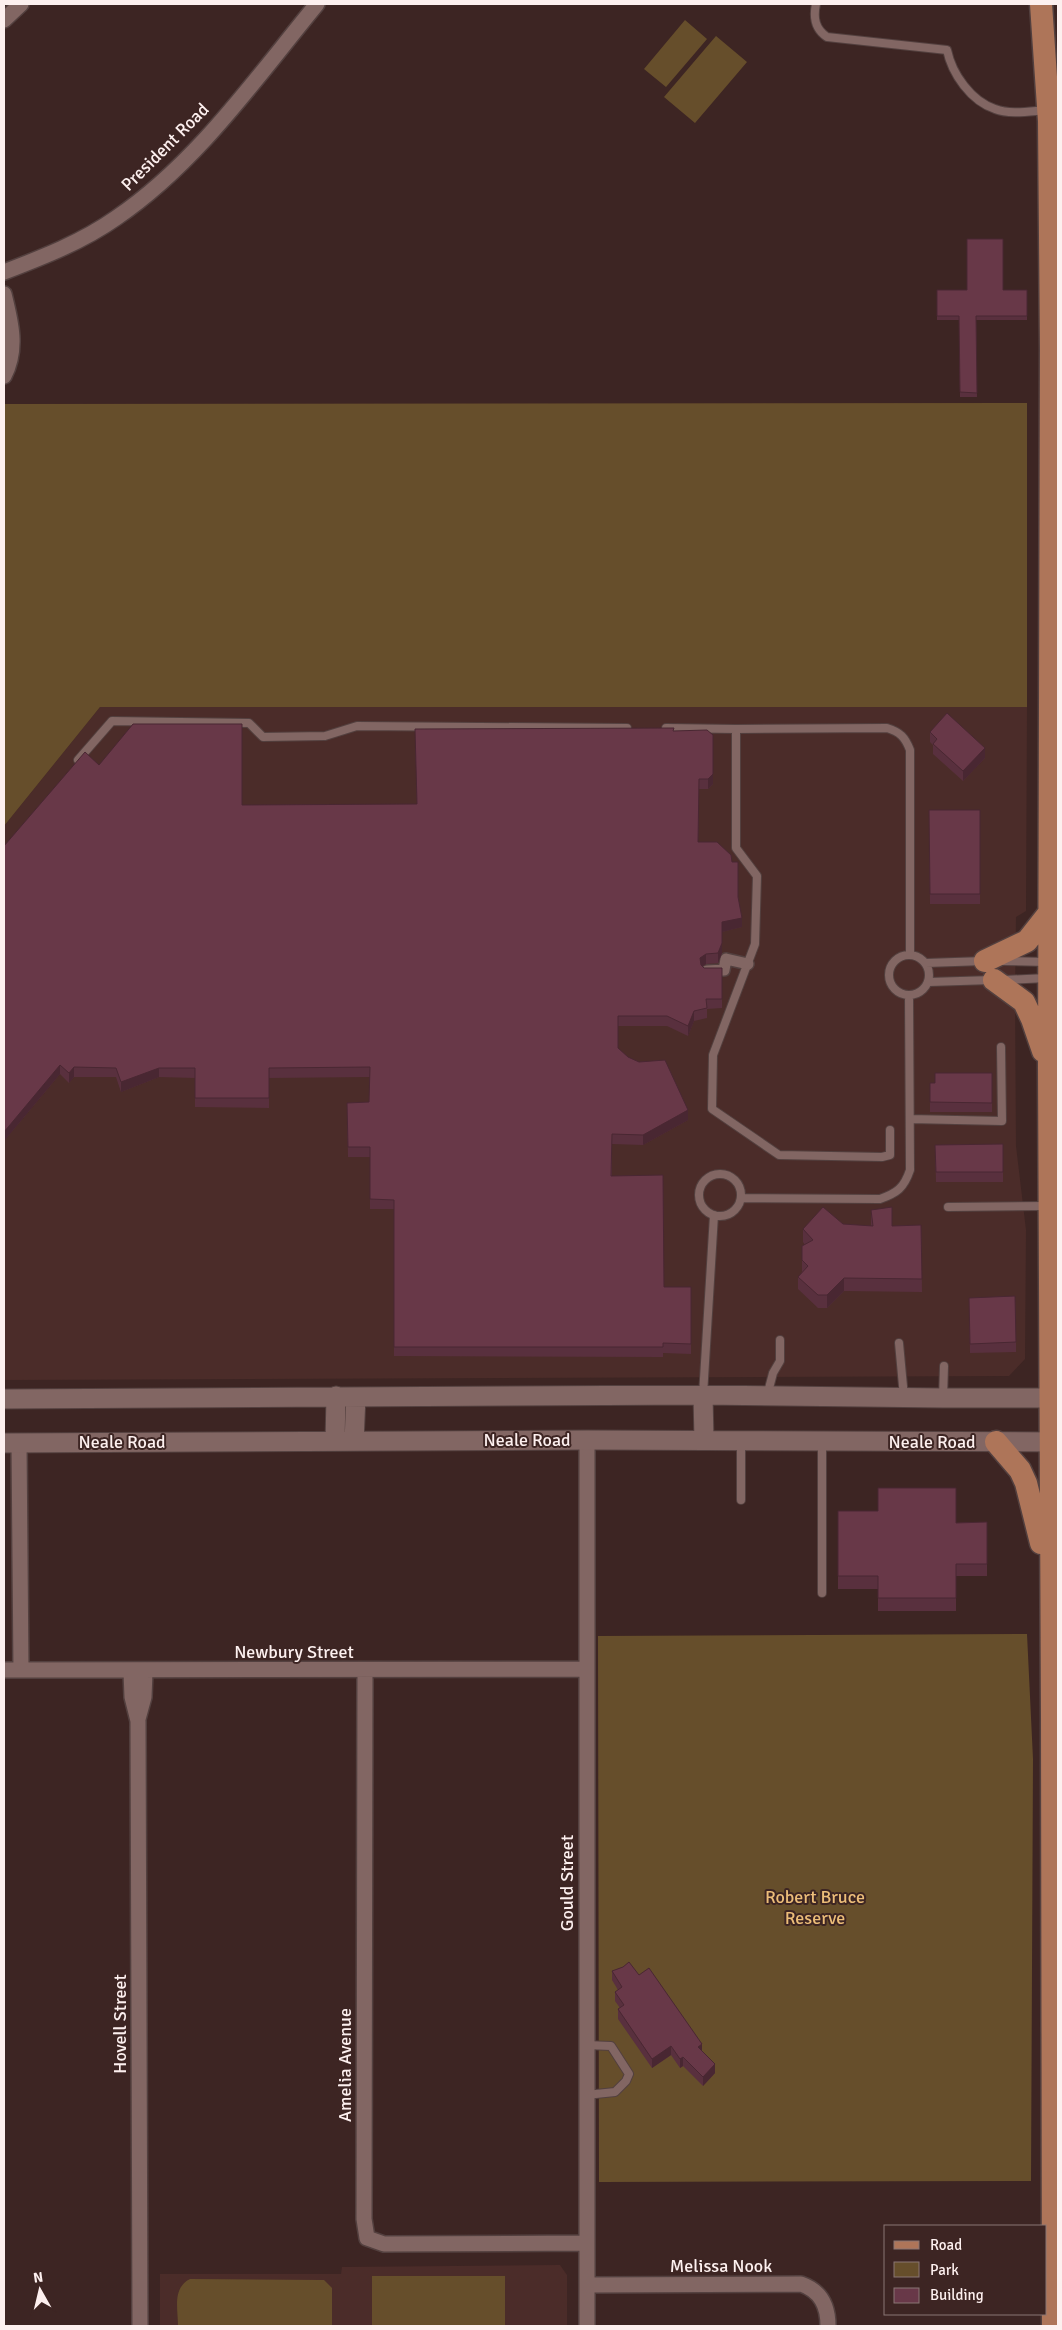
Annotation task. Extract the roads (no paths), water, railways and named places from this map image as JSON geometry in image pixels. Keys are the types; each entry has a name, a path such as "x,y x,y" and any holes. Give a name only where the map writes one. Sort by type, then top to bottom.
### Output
{"main road":[{"path":"1041,4 1048,109 1050,913 1054,970 1049,1068 1055,1442 1051,1588 1052,2326"},
{"path":"1049,1068 1024,1002 989,971 1027,941 1050,913"},
{"path":"996,1442 1020,1470 1026,1483 1032,1501 1051,1588"}],"street":[{"path":"4,20 21,4"},
{"name":"President Road","path":"4,272 49,255 81,239 115,219 148,195 199,146 318,4"},
{"path":"4,294 12,328 13,343 11,358 4,376"},
{"path":"707,971 724,970 726,959 748,964"},
{"path":"4,1399 703,1395 1054,1398"},
{"path":"703,1395 704,1440"},
{"path":"335,1441 336,1396"},
{"path":"354,1441 356,1397"},
{"name":"Neale Road","path":"11,1443 587,1440 1055,1442"},
{"name":"Gould Street","path":"587,1440 585,1669 587,2326"},
{"path":"11,1443 21,1670"},
{"name":"Newbury Street","path":"4,1670 138,1672 585,1669"},
{"name":"Amelia Avenue","path":"365,1671 364,2219 366,2238 384,2244 586,2243"},
{"name":"Hovell Street","path":"138,1672 132,1697 138,1721 140,2326"},
{"name":"Melissa Nook","path":"587,2285 801,2284 814,2290 825,2303 828,2326"}],"lane":[{"path":"816,4 816,25 820,32 827,37 947,50 955,73 966,87 985,104 1004,111 1048,109"},
{"path":"74,766 112,721 249,723 264,737 325,736 357,726 636,728"},
{"path":"656,728 887,728 899,732 906,740 910,750 910,954"},
{"path":"736,729 736,848 757,876 755,944 713,1056 712,1109 779,1155 882,1158 890,1155 890,1130"},
{"path":"926,963 930,976 921,992 909,995 897,991 890,981 889,974 893,962 904,955 910,954 916,955 926,963 989,971 1054,970"},
{"path":"928,982 989,971 1054,970"},
{"path":"742,1198 870,1199 891,1195 900,1190 905,1184 910,1170 909,995"},
{"path":"910,1119 1002,1121 1001,1047"},
{"path":"716,1174 729,1175 739,1185 742,1198 735,1211 721,1216 714,1215 708,1212 700,1201 700,1187 709,1177 716,1174"},
{"path":"948,1207 1050,1206"},
{"path":"703,1395 714,1215"},
{"path":"767,1396 773,1373 780,1361 780,1340"},
{"path":"899,1343 904,1398"},
{"path":"943,1398 944,1366"},
{"path":"740,1500 741,1440"},
{"path":"822,1441 822,1593"},
{"path":"586,2045 611,2046 629,2074 615,2092 586,2095"}],"park label":[{"name":"Robert Bruce Reserve","path":"815,1907"}]}
